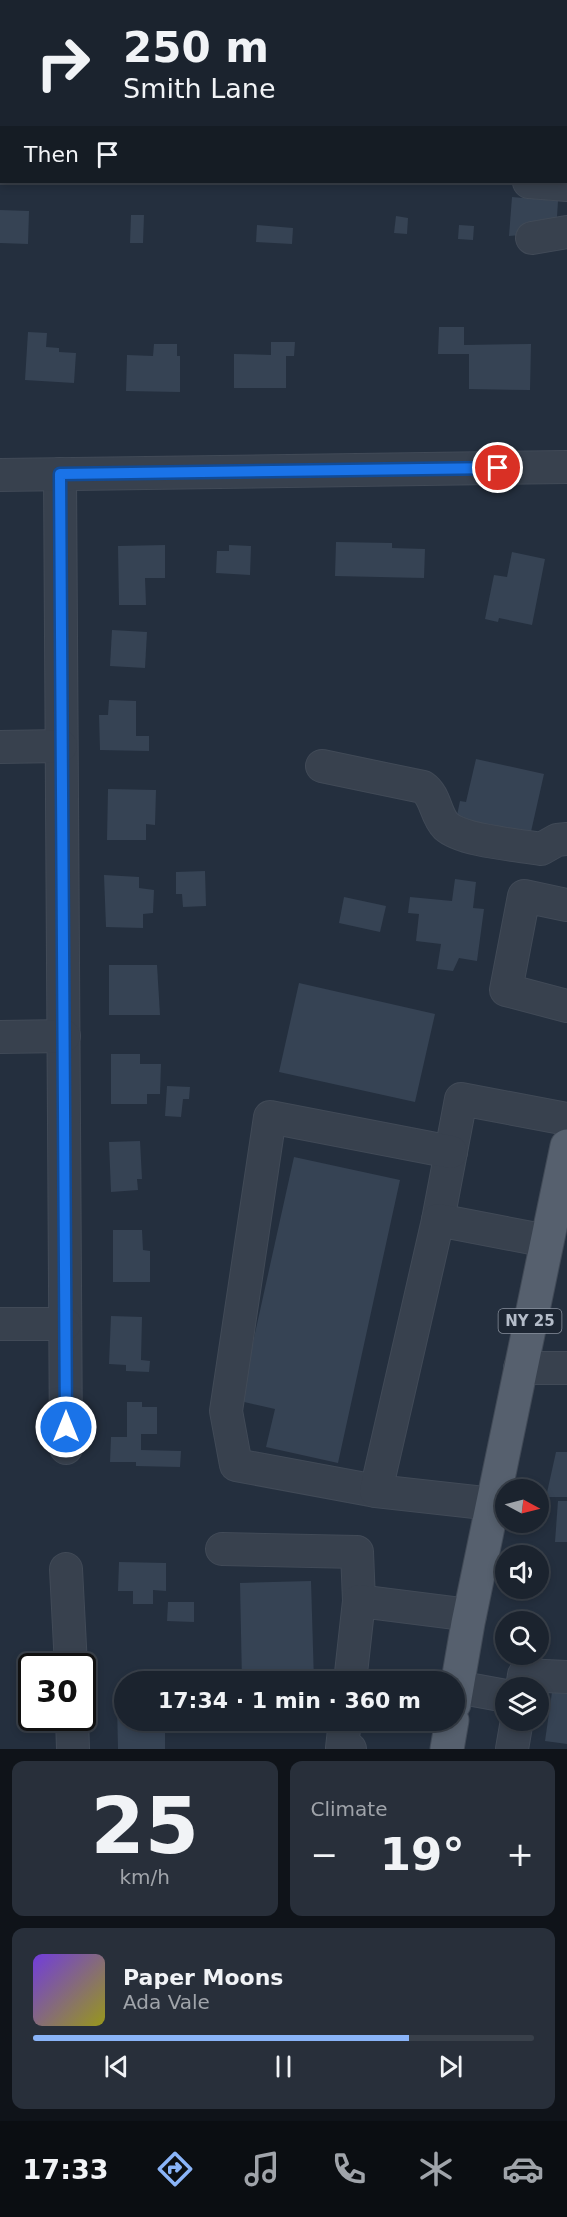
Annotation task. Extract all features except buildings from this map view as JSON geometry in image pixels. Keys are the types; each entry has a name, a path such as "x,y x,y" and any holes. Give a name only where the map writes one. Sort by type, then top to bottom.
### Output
{"main road":[{"name":"NY 25","path":"460,1671 520,1368 565,1167"},
{"path":"447,1749 450,1731"}],"street":[{"path":"542,183 567,185"},
{"path":"532,238 567,232"},
{"path":"0,475 567,467"},
{"path":"60,474 66,1448"},
{"path":"0,747 61,746"},
{"path":"322,766 423,787 429,791 444,824 458,833 541,849 556,840 567,839"},
{"path":"567,905 524,896 506,990 567,1006"},
{"path":"0,1037 63,1036"},
{"path":"376,1491 438,1220 461,1099 567,1119"},
{"path":"451,1152 270,1117 226,1411 236,1465 376,1491 493,1504"},
{"path":"438,1220 547,1242"},
{"path":"0,1324 65,1324"},
{"path":"520,1368 567,1368"},
{"path":"222,1548 357,1552 359,1601 351,1671"},
{"path":"66,1569 70,1653"},
{"path":"359,1601 470,1615"},
{"path":"524,1677 524,1675 567,1677"},
{"path":"465,1695 495,1696"},
{"path":"72,1731 73,1749"},
{"path":"344,1731 342,1748 350,1749"},
{"path":"512,1749 514,1731"}],"route":[{"path":"66,1427 60,474 498,468"}]}
